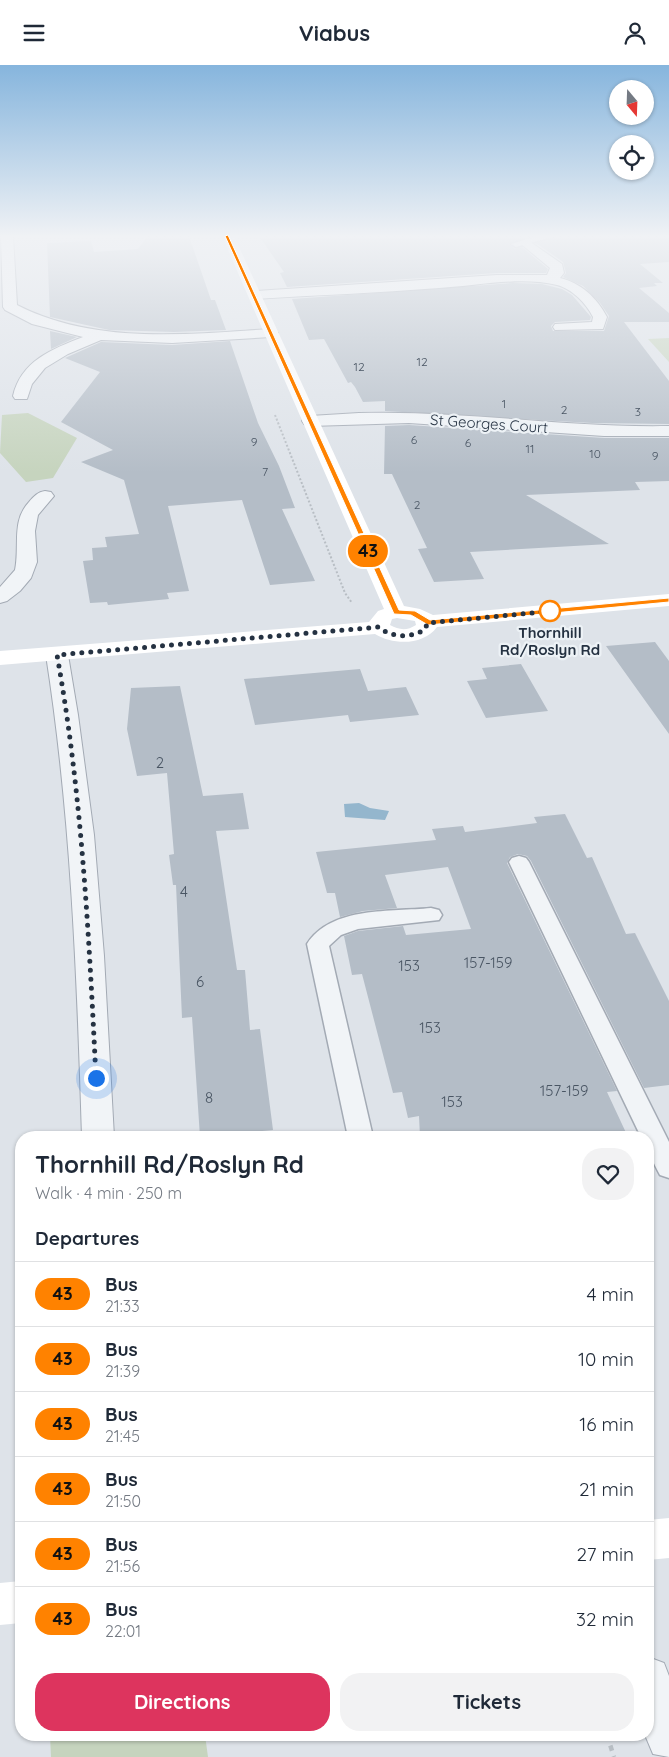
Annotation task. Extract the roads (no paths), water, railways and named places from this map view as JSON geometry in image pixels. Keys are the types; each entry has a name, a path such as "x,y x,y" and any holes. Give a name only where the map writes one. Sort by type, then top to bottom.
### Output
{"street":[{"path":"22,315 44,325 100,335 187,337 271,333"},
{"path":"264,315 396,612"},
{"path":"598,326 600,317 599,315"},
{"path":"560,327 614,326"},
{"path":"21,396 22,387 30,372 39,365 100,335"},
{"name":"St Georges Court","path":"310,421 363,417 409,418 587,431 669,431"},
{"path":"0,597 16,587 25,575 28,516 45,496"},
{"path":"428,623 669,601"},
{"path":"379,627 378,621 381,617 396,612 413,613 425,618 428,623"},
{"path":"0,659 379,627 389,633 405,635 424,630 428,623"},
{"path":"57,655 73,769 90,938 98,1131"},
{"path":"654,1539 669,1538"},
{"path":"0,1604 15,1602"},
{"path":"654,1696 669,1738"}],"lane":[{"path":"519,862 651,1131"},
{"path":"359,1131 318,943 333,930 355,923 431,915"},
{"path":"654,1137 669,1168"}],"water":[{"path":"359,803 370,808 389,811 385,820 345,817 344,804"}],"place":[{"name":"Thornhill Rd/Roslyn Rd","path":"550,611"}]}
